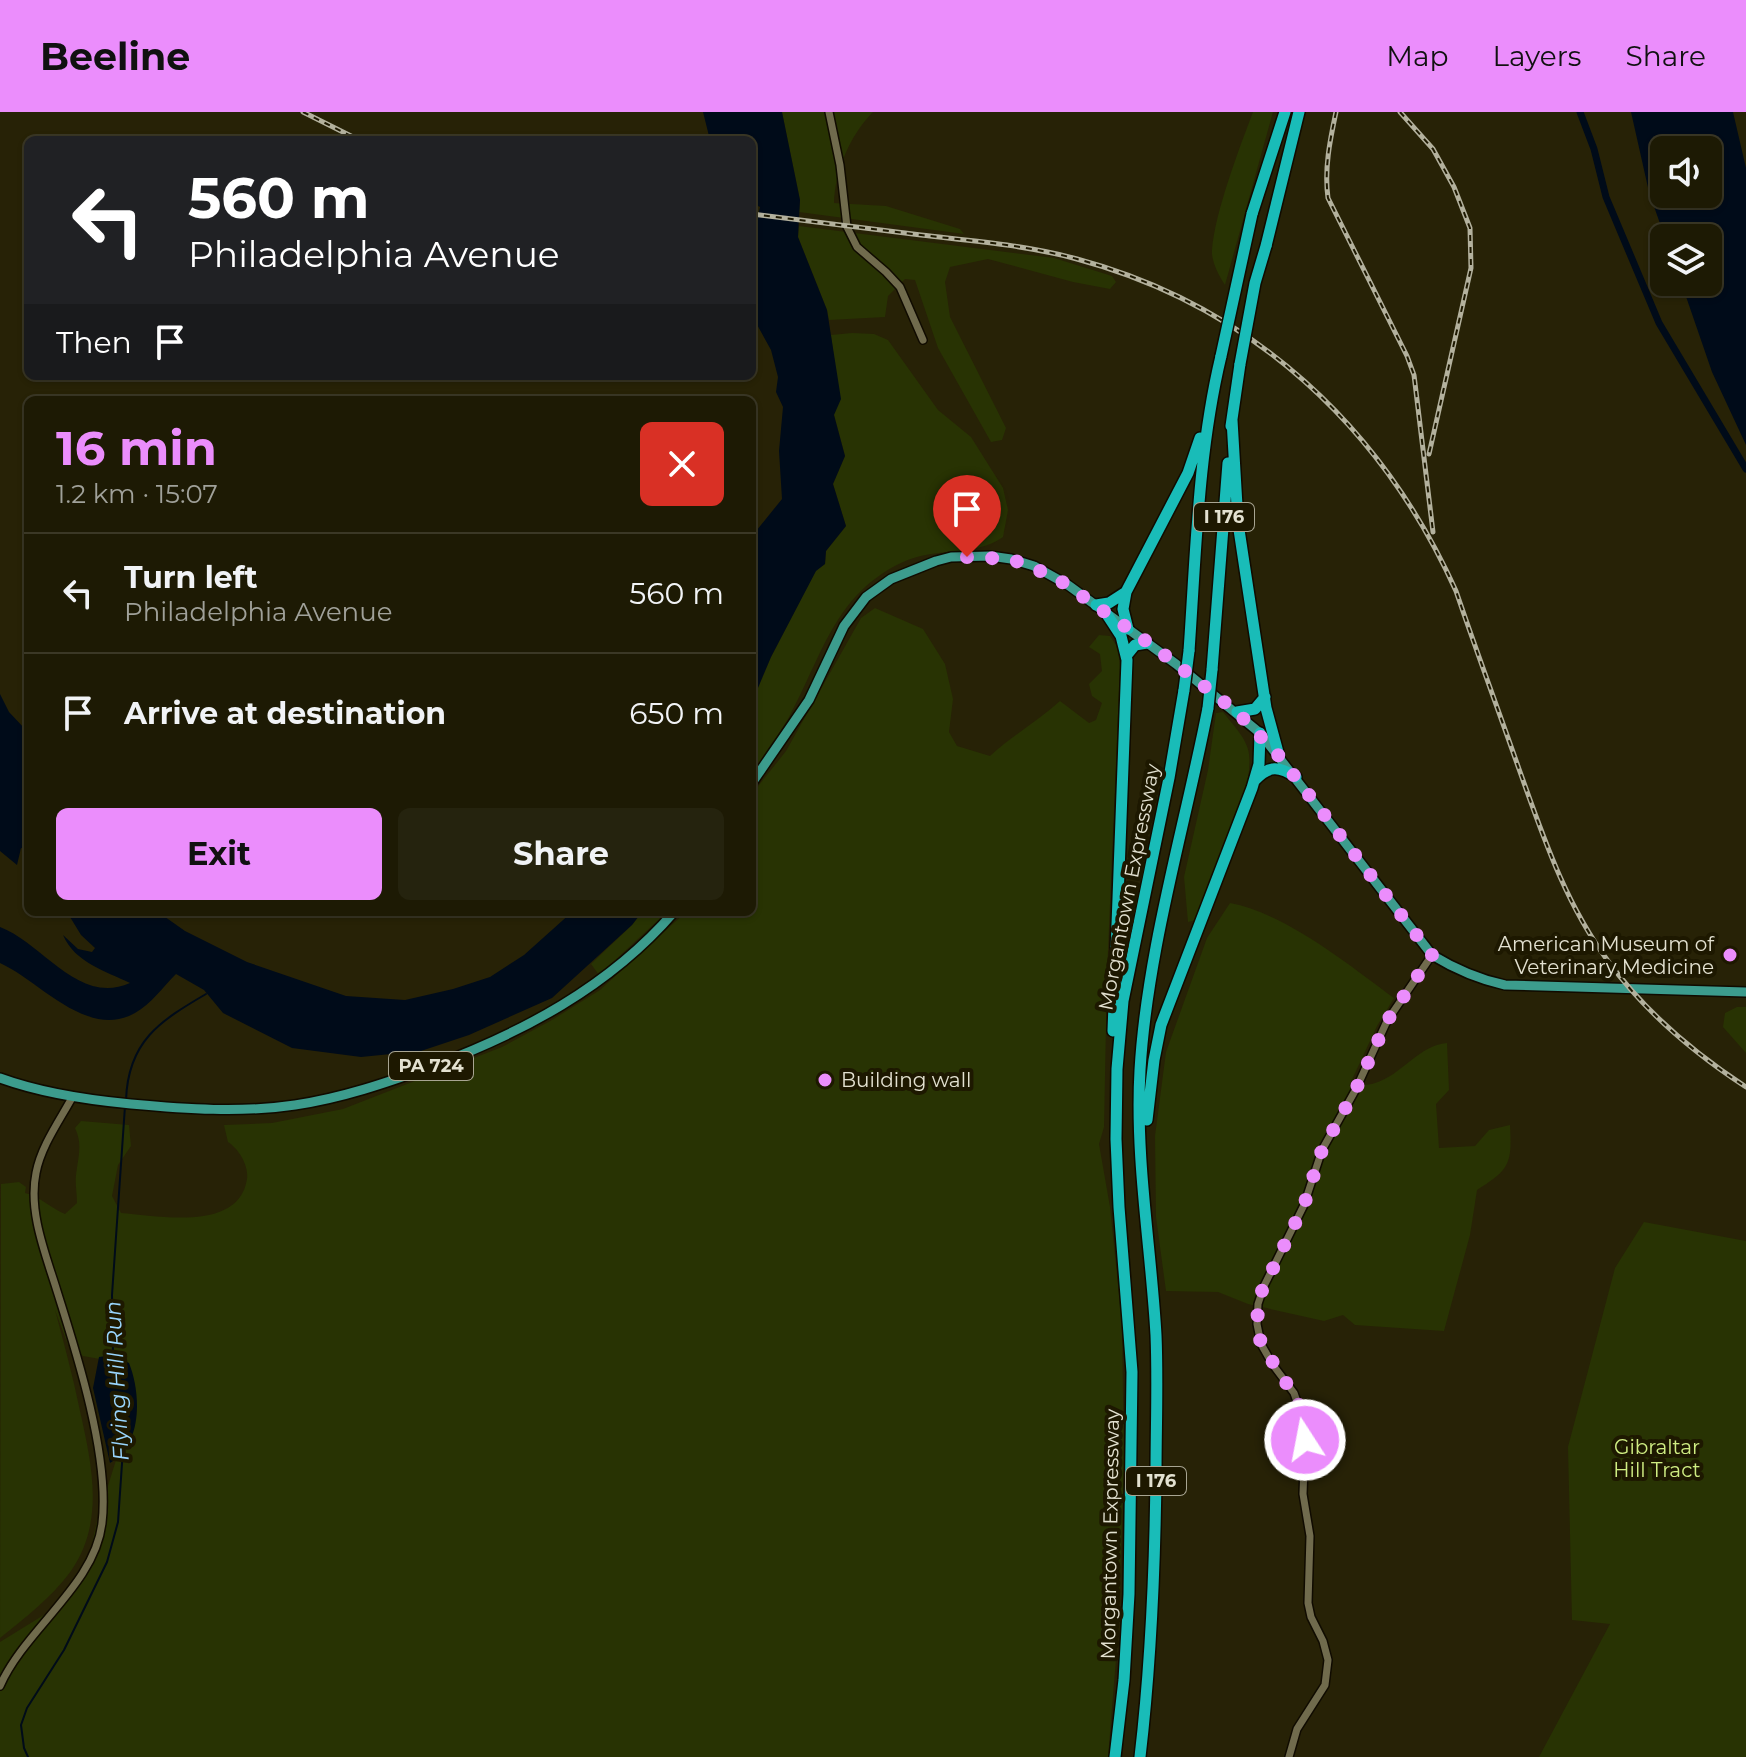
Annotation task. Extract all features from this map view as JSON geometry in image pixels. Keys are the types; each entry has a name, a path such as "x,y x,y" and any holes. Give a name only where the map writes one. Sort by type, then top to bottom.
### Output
{"highway":[{"name":"Morgantown Expressway","path":"1115,1757 1129,1594 1132,1401 1131,1334 1116,1139 1117,1069 1123,1001 1184,690 1209,406 1252,214 1283,112"},
{"path":"1277,198 1299,112"},
{"path":"1277,198 1305,112"},
{"name":"Morgantown Expressway","path":"1140,1757 1149,1683 1154,1595 1157,1386 1139,1137 1140,1069 1148,1004 1208,708 1232,420 1255,283 1277,198"},
{"path":"1128,629 1123,609 1126,592 1192,465 1209,406"},
{"path":"1232,420 1238,523 1269,724 1279,756"},
{"path":"1096,605 1109,603 1126,592"},
{"path":"1106,613 1121,636 1126,656 1111,1116 1119,1207"},
{"path":"1126,656 1132,646 1147,643"},
{"path":"1237,712 1255,709 1265,697"},
{"path":"1145,1205 1147,1108 1161,1025 1255,781 1260,733"},
{"path":"1255,781 1262,772 1272,768 1283,769 1296,777"}],"main road":[{"path":"756,777 809,700 851,615 866,597 891,579 951,557 1011,559 1045,572 1096,605 1237,712 1260,733 1432,955 1479,979 1505,985 1746,992"},
{"name":"PA 724","path":"0,1078 73,1096 145,1105 222,1108 294,1105 338,1096 406,1076 514,1032 560,1008 602,978 670,916"}],"street":[{"path":"829,112 840,165 847,227 857,247 900,287 923,340"},
{"path":"1289,1757 1297,1729 1325,1685 1328,1660 1308,1603 1310,1536 1303,1494 1305,1440 1302,1416 1294,1393 1261,1344 1257,1324 1258,1304 1304,1205 1322,1150 1356,1089 1387,1021 1432,955"},
{"path":"0,1686 19,1653 81,1574 97,1545 102,1524 98,1452 76,1352 43,1243 34,1194 36,1170 42,1153 73,1096"}],"green space":[{"path":"782,112 873,112 857,131 845,154 834,203 886,206 960,229 964,234 799,212 800,200"},
{"path":"1253,112 1273,112 1225,285 1213,259 1214,235 1228,181"},
{"path":"799,226 1054,258 1112,276 1116,282 1110,289 988,259 950,267 945,282 950,317 1006,428 1002,440 991,442 938,348 915,280 905,279 888,296 885,317 829,320 798,237"},
{"path":"874,334 888,340 938,410 971,437 1003,488 1008,510 1003,537 967,550 915,557 880,575 861,591 832,629 789,717 756,768 756,693 816,570 825,564 826,551 846,526 833,484 845,456 834,415 831,335"},
{"path":"875,608 923,629 945,664 953,699 949,732 957,746 990,756 1060,701 1089,723 1096,720 1102,703 1092,696 1089,684 1102,671 1100,654 1089,647 1099,635 1110,636 1118,648 1120,667 1104,1127 1099,1144 1110,1207 1122,1324 1124,1466 1118,1635 1108,1757 0,1757 0,1642 60,1605 88,1561 121,1444 117,1362 83,1356 68,1345 55,1310 88,1452 92,1513 82,1552 71,1571 47,1599 0,1638 1,1184 19,1182 26,1187 25,1193 65,1214 77,1203 79,1145 75,1128 81,1121 129,1125 131,1146 118,1165 112,1196 121,1213 175,1218 214,1214 229,1207 241,1196 247,1179 245,1163 228,1142 224,1125 272,1123 343,1109 502,1047 600,990 682,916 756,916 756,789 786,751 861,618"},
{"path":"1223,712 1245,742 1249,772 1239,815 1222,860 1196,920 1188,922 1184,877 1208,770 1216,713"},
{"path":"1230,903 1272,917 1294,929 1394,998 1349,1086 1369,1085 1385,1079 1419,1054 1447,1043 1449,1090 1436,1104 1439,1148 1475,1146 1489,1130 1510,1125 1507,1164 1477,1190 1470,1235 1444,1331 1355,1325 1343,1315 1324,1321 1248,1304 1218,1292 1166,1291 1156,1217 1155,1136 1166,1052 1207,938"},
{"path":"639,916 663,916 599,975 591,964"},
{"path":"1737,1007 1746,1007 1746,1053 1723,1027 1725,1013"},
{"name":"Gibraltar Hill Tract","path":"1644,1222 1746,1241 1746,1757 1539,1757 1610,1624 1572,1620 1568,1447 1615,1268"}],"water":[{"path":"703,112 782,112 800,200 798,237 827,310 841,399 834,415 845,456 833,484 846,526 826,551 825,564 816,571 756,693 756,531 782,499 779,451 783,407 776,392 778,377 771,350 756,323 756,220 760,207 756,205 756,136 709,136"},
{"path":"1631,112 1733,112 1746,168 1746,445 1712,372 1686,296 1722,296 1722,224 1660,224 1655,208 1722,208 1722,136 1650,136 1650,195"},
{"path":"0,694 9,712 24,728 24,849 21,848 17,865 0,851"},
{"path":"69,916 164,916 185,931 247,962 346,996 405,1000 490,977 524,955 568,916 639,916 552,998 469,1035 421,1051 361,1057 292,1048 223,1013 204,990 176,974 135,1013 117,1019 99,1019 64,1005 0,963 0,927 16,935 77,980 111,988 130,983 83,959 68,945 63,935 78,949 92,952 95,948 81,935"},
{"path":"113,1355 129,1363 137,1403 134,1431 129,1444 110,1463 93,1388 99,1357"}],"waterway":[{"path":"1580,112 1594,149 1606,197 1659,323 1746,469"},
{"name":"Flying Hill Run","path":"126,1100 128,1080 140,1048 161,1024 206,994"},
{"name":"Flying Hill Run","path":"113,1355 112,1295 125,1106"},
{"name":"Flying Hill Run","path":"28,1757 21,1725 27,1708 64,1650 107,1562 118,1522 123,1449"}],"railway":[{"path":"303,112 351,136"},
{"path":"1336,112 1327,165 1328,198 1414,375 1433,532"},
{"path":"1400,112 1433,149 1454,187 1470,228 1471,268 1429,454"},
{"path":"756,214 999,244 1077,259 1140,280 1200,308 1254,341 1304,381 1350,426 1390,477 1426,532 1456,591 1556,868 1593,939 1622,980 1654,1014 1689,1046 1746,1087"}],"place":[{"name":"American Museum of Veterinary Medicine","path":"1730,955"},
{"name":"Building wall","path":"825,1080"}],"route":[{"path":"967,557 1011,559 1055,577 1153,646 1237,712 1279,756 1432,955 1387,1021 1356,1089 1322,1150 1304,1205 1259,1297 1257,1324 1261,1344 1298,1401 1305,1440"}]}
